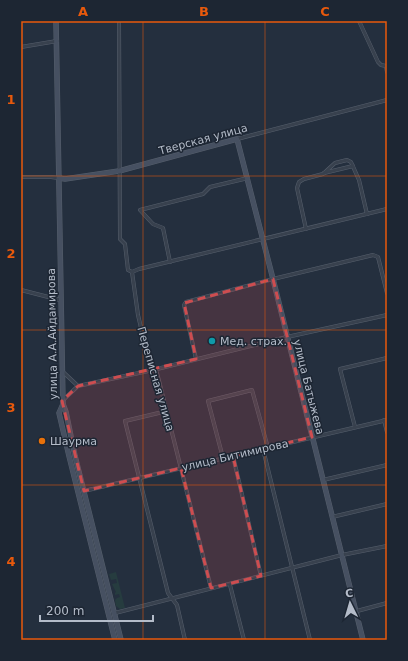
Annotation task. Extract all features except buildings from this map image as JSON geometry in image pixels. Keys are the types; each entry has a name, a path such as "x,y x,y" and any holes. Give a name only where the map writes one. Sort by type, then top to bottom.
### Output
{"main road":[{"name":"улица А.А.Айдамирова","path":"56,21 62,402 60,413 69,456 115,640"},
{"name":"Тверская улица","path":"59,178 65,179 119,171 237,139"},
{"name":"улица Батыжева","path":"237,139 363,640"},
{"name":"улица А.А.Айдамирова","path":"62,402 66,412 121,640"},
{"path":"60,413 66,412"}],"street":[{"path":"119,21 119,171"},
{"path":"359,21 378,62 381,65 386,66 387,72"},
{"path":"21,47 57,41"},
{"name":"Тверская улица","path":"237,139 387,100"},
{"path":"323,174 335,163 349,160 359,180 367,214"},
{"path":"306,229 297,188 299,182 304,179 353,166"},
{"name":"Переписная улица","path":"119,171 120,239 125,244 128,270 132,272 138,315 150,366 157,373 212,588"},
{"name":"Тверская улица","path":"21,177 59,178"},
{"path":"170,262 163,228 153,224 140,210 203,194 210,187 248,178"},
{"path":"132,272 139,269 387,209"},
{"path":"196,359 184,303 273,279 373,255 378,257 387,293"},
{"path":"21,290 60,300"},
{"path":"62,402 78,386 153,370 387,314"},
{"path":"355,427 340,369 387,358"},
{"path":"61,370 78,386"},
{"path":"223,458 208,401 252,390 268,448"},
{"path":"167,411 125,421 168,593 177,605 186,640"},
{"path":"386,420 387,432"},
{"name":"улица Битимирова","path":"84,491 386,420"},
{"path":"263,449 310,640"},
{"path":"233,456 261,576"},
{"path":"323,480 387,465"},
{"path":"332,517 387,504"},
{"path":"114,613 212,588 230,585 292,568 387,546"},
{"path":"230,585 244,640"},
{"path":"356,611 387,603"}],"highlighted area":[{"path":"273,279 312,437 233,456 261,576 211,588 181,468 84,491 62,401 78,386 196,359 184,303"}],"green space":[{"path":"116,572 125,608 120,609 116,606 115,600 120,597 119,594 115,595 116,592 112,584 117,583 116,579 111,580 109,574"}],"place":[{"name":"Мед. страх.","path":"212,341"},
{"name":"Шаурма","path":"42,441"}]}
